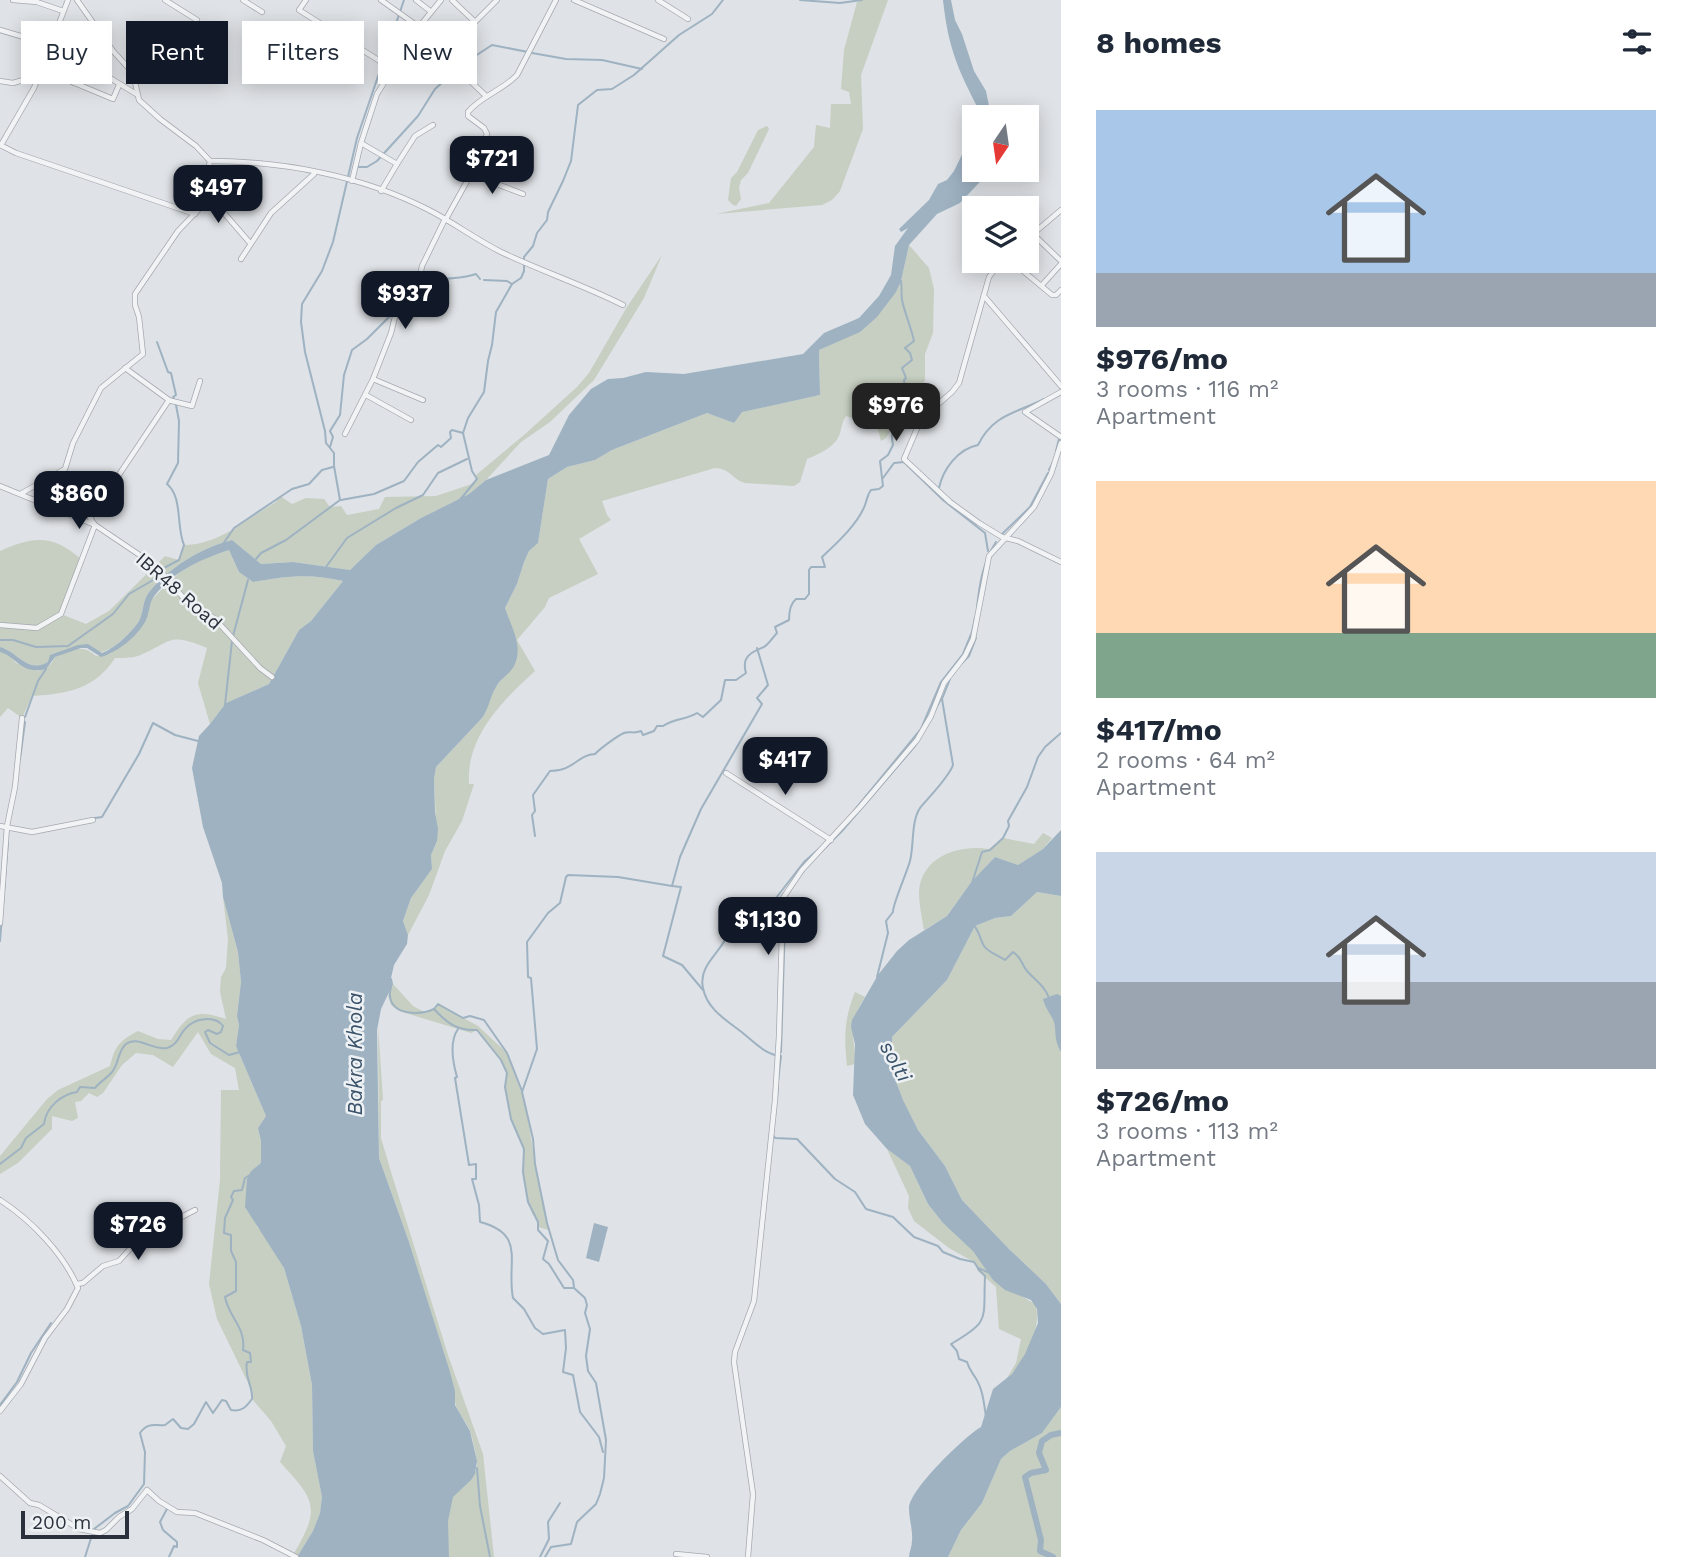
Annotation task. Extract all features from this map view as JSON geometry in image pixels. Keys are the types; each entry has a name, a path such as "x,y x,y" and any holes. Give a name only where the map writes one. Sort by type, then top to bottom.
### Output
{"street":[{"path":"13,0 37,2 63,11"},
{"path":"59,21 68,0"},
{"path":"77,0 113,51 133,73 139,100 195,146 210,162 258,163 315,173 400,196 446,219 500,252 623,305"},
{"path":"165,0 197,20"},
{"path":"243,0 262,12"},
{"path":"306,0 299,9 378,61"},
{"path":"381,0 411,21"},
{"path":"416,0 430,11"},
{"path":"423,21 441,0"},
{"path":"452,0 475,22 497,0"},
{"path":"345,434 373,379 395,317 418,286 422,266 471,174 487,134 484,128 468,116 468,112 517,75 555,0"},
{"path":"574,0 664,39"},
{"path":"658,0 688,19"},
{"path":"0,30 21,36"},
{"path":"112,80 138,95"},
{"path":"0,81 13,83 21,81"},
{"path":"35,84 0,145 22,156 195,214"},
{"path":"76,84 113,99 119,85"},
{"path":"352,181 361,142 382,84"},
{"path":"474,84 486,96"},
{"path":"381,191 415,136 433,125"},
{"path":"361,142 397,163"},
{"path":"22,493 65,469 73,443 101,388 143,354 135,294 178,231 201,207 210,162"},
{"path":"241,260 271,213 315,173"},
{"path":"471,174 523,194"},
{"path":"205,190 250,243"},
{"path":"1039,230 1061,210"},
{"path":"1039,239 1061,262 1042,285"},
{"path":"990,273 959,383 921,419 904,459 950,502 1004,538 1018,541 1061,562"},
{"path":"1026,273 1054,295 1061,290"},
{"path":"984,296 1061,386"},
{"path":"125,369 173,401 192,406 200,381"},
{"path":"373,379 423,400"},
{"path":"1061,392 1025,411 1028,416 1061,437"},
{"path":"366,395 411,420"},
{"path":"0,625 37,628 61,614 95,525 90,518 173,401"},
{"path":"748,1557 753,1494 734,1362 735,1352 754,1301 778,1052 783,898 792,883 917,740 931,716 944,683 970,645 979,613 987,562 1004,538 1034,507 1051,474 1061,443"},
{"name":"IBR48 Road","path":"0,486 95,525 156,566 188,603 214,618 260,668 272,677"},
{"path":"0,923 7,826 15,787 22,718"},
{"path":"726,773 831,841"},
{"path":"0,826 35,832 93,820"},
{"path":"0,1200 36,1227 78,1289 45,1338 20,1384 0,1411"},
{"path":"76,1284 83,1283 103,1266 119,1261 128,1254 134,1243 148,1233 195,1210"},
{"path":"0,1476 30,1503 39,1505 86,1531 100,1533 106,1530 132,1509 147,1490 177,1512 195,1513 263,1540 296,1557"},
{"path":"676,1554 708,1557"}],"green space":[{"path":"888,0 861,75 863,129 840,191 832,200 822,205 716,214 769,203 814,147 816,125 830,128 831,104 851,104 849,92 841,89 844,50 857,2"},
{"path":"767,126 769,129 748,173 741,180 741,199 736,206 733,205 728,200 731,178 737,172 758,130"},
{"path":"909,245 929,268 934,289 933,333 925,354 925,381 907,400 886,438 881,441 878,429 846,416 838,438 826,449 807,459 800,482 794,486 745,483 724,470 715,468 602,501 611,520 579,539 598,574 549,598 545,607 517,640 535,671 488,721 480,736 470,767 469,784 474,784 462,821 445,851 429,895 408,935 403,921 411,898 432,869 431,855 437,841 434,779 436,767 482,718 496,686 516,660 517,651 505,608 529,551 538,543 548,479 567,467 595,460 612,450 707,413 734,423 741,412 820,395 819,350 832,344 901,281"},
{"path":"662,255 644,298 594,380 550,422 521,442 486,480 469,494 376,545 350,570 293,562 261,564 232,540 198,553 167,574 147,595 136,626 108,650 97,652 88,644 50,655 49,662 35,665 0,647 0,551 23,542 52,542 81,559 61,614 86,624 109,611 165,556 179,560 184,545 197,544 221,536 276,502 280,496 292,504 306,498 324,499 330,507 341,506 347,515 379,509 385,497 436,496 475,483 476,475 524,435 589,373 627,307"},
{"path":"229,550 239,572 253,582 298,576 343,581 311,621 299,630 269,684 226,703 210,724 198,683 207,648 176,640 138,656 115,658 99,677 79,688 57,694 32,696 22,718 8,708 0,717 0,652 8,654 16,663 38,671 51,664 55,657 76,649 86,650 96,656 110,654 145,621 152,599 179,573 201,560"},
{"path":"1043,833 1052,838 1043,849 1018,865 995,857 972,881 947,916 924,930 919,892 921,880 934,861 955,851 989,849 1003,838 1034,844"},
{"path":"1037,892 1061,896 1061,1304 1046,1284 962,1200 945,1166 918,1130 893,1074 892,1037 947,980 975,926 995,918 1011,916"},
{"path":"223,897 238,952 241,982 236,1046 266,1116 258,1128 261,1163 251,1171 257,1227 265,1235 284,1268 301,1326 312,1385 313,1451 322,1497 320,1513 313,1531 297,1557 293,1555 311,1515 307,1496 280,1462 286,1446 271,1421 252,1399 251,1389 217,1319 209,1284 220,1180 221,1090 239,1090 235,1068 211,1054 198,1032 173,1067 153,1055 136,1053 122,1065 103,1093 97,1097 89,1093 81,1101 75,1102 78,1118 72,1121 52,1116 52,1129 18,1163 0,1174 0,1156 47,1099 58,1090 110,1066 116,1049 126,1038 138,1031 158,1039 171,1040 182,1024 193,1016 207,1014 226,1019 220,992 221,977 226,968 228,939"},
{"path":"393,984 413,1006 426,1013 438,1004 478,1026 507,1053 526,1105 549,1230 538,1227 536,1216 533,1215 528,1202 523,1172 524,1148 511,1119 505,1087 507,1073 501,1060 477,1030 471,1033 399,1011 391,1005 388,996"},
{"path":"855,992 865,997 853,1023 855,1064 847,1066 846,1028"},
{"path":"378,1025 383,1100 381,1138 448,1355 483,1454 494,1557 449,1557 447,1527 452,1497 474,1474 477,1463 471,1434 457,1408 455,1391 409,1242 379,1158"},
{"path":"887,1149 910,1166 928,1204 943,1223 974,1251 993,1280 1035,1304 1037,1314 1034,1335 1024,1357 1004,1383 1016,1363 1021,1339 999,1329 996,1287 978,1271 974,1262 949,1248 914,1221 908,1208 909,1196"},
{"path":"1061,1407 1061,1557 948,1557 961,1530 982,1503 1001,1459 1042,1433"}],"water":[{"path":"943,0 951,0 955,20 974,71 986,91 989,105 977,105 959,68 948,31"},
{"name":"Bakra Khola","path":"962,155 962,182 980,182 967,196 962,196 960,203 937,214 909,245 901,281 877,317 860,332 819,350 820,395 742,412 734,423 707,413 612,450 595,460 567,467 548,479 538,543 529,551 505,608 516,637 517,659 496,687 482,718 436,767 435,812 438,829 437,841 431,855 432,869 411,898 403,921 408,935 407,944 394,965 391,978 393,984 381,1009 377,1030 379,1158 450,1372 455,1405 470,1431 477,1461 475,1474 453,1497 448,1521 449,1557 297,1557 313,1531 320,1513 322,1497 313,1451 312,1385 301,1326 284,1268 245,1207 247,1179 251,1171 261,1163 258,1128 266,1116 236,1046 241,982 238,952 223,897 222,883 203,827 192,768 199,736 226,703 269,684 299,630 311,621 343,581 298,576 253,582 239,572 229,550 199,562 171,579 153,598 146,620 138,632 127,643 107,655 101,657 87,648 81,648 55,657 46,669 30,670 0,652 0,647 35,665 48,662 50,655 78,645 88,644 102,653 107,651 136,625 147,595 167,574 198,553 232,540 261,564 293,562 350,570 376,545 469,494 486,480 549,455 569,415 591,389 608,379 646,372 684,374 803,354 824,333 859,318 879,296 891,275 895,246 908,228 901,232 899,229 929,200 938,184 947,180"},
{"path":"1061,830 1061,896 1037,892 1011,916 995,918 975,926 947,980 892,1037 893,1074 903,1100 918,1130 945,1166 962,1200 1046,1284 1061,1304 1061,1407 1042,1433 1001,1459 982,1503 961,1530 948,1557 909,1557 912,1537 909,1508 912,1499 939,1464 981,1427 993,1389 1012,1374 1025,1354 1038,1323 1037,1309 1031,1300 1005,1290 993,1280 973,1251 943,1223 928,1204 910,1166 887,1149 865,1124 853,1095 855,1044 852,1020 878,975 897,951 909,940 947,916 972,881 995,857 1018,865 1043,849"},
{"path":"1057,994 1061,996 1061,1052 1054,1022 1043,999"},
{"path":"594,1223 608,1227 599,1262 586,1258"}],"waterway":[{"path":"256,559 340,500 334,453 326,443 305,352 301,322 302,304 322,271 333,242 357,138 404,0"},
{"path":"459,501 477,479 472,471 463,433 468,418 484,392 496,312 512,284 521,278 524,257 547,220 571,161 578,105 597,90 612,89 634,75 679,35 712,14 723,0"},
{"path":"800,0 840,3 862,0"},
{"path":"358,167 367,167 377,161 418,116 435,89 463,64 492,45 528,52"},
{"path":"532,53 566,59 602,60 642,69"},
{"path":"419,288 432,281 476,274 480,279"},
{"path":"484,280 507,281 512,284"},
{"path":"535,836 533,795 550,771 565,768 595,754 624,733 641,731 643,735 654,731 657,726 697,713 703,717 721,700 725,680 736,680 746,673 746,659 766,646 777,633 775,627 789,620 791,606 796,599 805,599 809,594 811,567 825,567 822,557 857,519 871,490 883,486 880,461 888,455 893,445 894,424 909,390 905,387 906,378 902,368 912,360 905,348 914,341 902,300 901,281"},
{"path":"330,447 333,437 330,431 340,415 344,375 352,350 400,306"},
{"path":"157,342 168,372 171,373 176,395 174,399"},
{"path":"939,488 944,474 958,455 978,445 998,421 1044,399"},
{"path":"162,569 179,560 184,545 175,496 167,484 178,463 179,421 176,405"},
{"path":"341,500 374,494 404,481 418,462 451,438 452,430 463,433"},
{"path":"1056,451 1059,439"},
{"path":"326,567 347,538 423,495 438,473 467,459"},
{"path":"883,478 894,463 904,462 943,500 985,533 988,551"},
{"path":"1049,470 1053,462"},
{"path":"223,544 234,528 292,489 309,484 322,470 333,467"},
{"path":"1001,535 1030,507 1048,473"},
{"path":"977,609 982,574 996,542"},
{"path":"0,640 13,640 36,647 68,646 113,614 129,594 160,576"},
{"path":"233,636 248,580"},
{"path":"853,812 921,729 941,682 963,654 975,618"},
{"path":"962,663 969,656 976,638"},
{"path":"225,705 232,641"},
{"path":"703,990 682,965 663,956 681,887 672,886 680,857 701,809 762,704 757,698 768,685 757,648"},
{"path":"25,717 38,681 46,669"},
{"path":"877,977 888,933 886,921 893,912 910,861 917,813 953,765 942,699 950,679"},
{"path":"822,851 915,746 941,699"},
{"path":"20,759 25,722"},
{"path":"95,818 102,817 139,754 153,723 175,735 198,741"},
{"path":"972,883 982,852 990,850 1003,838 1009,826 1008,821 1027,787 1038,757 1061,733"},
{"path":"0,941 8,841"},
{"path":"778,1081 781,1056 761,1048 719,1014 705,996 702,980 738,911 752,901 776,898 804,862 821,847"},
{"path":"574,1287 573,1280 558,1260 547,1223 522,1092 537,1049 531,978 528,977 527,942 548,913 560,903 568,875 618,877 672,886"},
{"path":"781,1052 785,920"},
{"path":"973,924 986,948 1005,960 1013,952 1049,998"},
{"path":"391,979 390,996 396,1007 415,1013 434,1009 453,1025 477,1030 501,1060 507,1073 505,1087 511,1119 524,1149 523,1172 528,1202 538,1222 538,1230 548,1241 543,1259 564,1288 574,1288 585,1298 587,1305 585,1313 590,1329 586,1356 588,1371 596,1383 606,1440 604,1478 596,1504 577,1522 571,1544 551,1547 545,1557"},
{"path":"434,1009 438,1004 463,1018 470,1016 484,1020 507,1053 522,1091"},
{"path":"0,1164 21,1148 26,1138 44,1124 48,1112 56,1102 77,1092 80,1087 95,1088 110,1074 116,1066 121,1050 130,1042 171,1047 189,1025 210,1019 223,1026 217,1034 208,1030 205,1032 210,1043 229,1055 240,1052"},
{"path":"458,1029 453,1046 455,1078 469,1165 476,1164 476,1179 472,1179 479,1205 480,1222 495,1227 509,1242 512,1251 513,1298 524,1309 535,1328 543,1334 565,1330 563,1372 573,1375 580,1412 599,1437 603,1452"},
{"path":"777,1098 778,1086"},
{"path":"773,1135 775,1138 797,1139 835,1179 855,1192 866,1209 893,1217 914,1237 938,1246 943,1252 974,1262 978,1268 990,1273"},
{"path":"94,1529 128,1506 144,1484 145,1452 140,1433 146,1427 165,1425 173,1419 181,1428 188,1429 194,1424 206,1402 213,1413 222,1400 226,1401 231,1410 238,1410 252,1399 246,1368 247,1362 251,1362 250,1353 243,1350 240,1329 225,1297 236,1291 236,1262 231,1251 231,1235 224,1233 225,1218 233,1200 231,1197 234,1191 242,1190 245,1178 250,1175"},
{"path":"978,1269 985,1276 982,1318 973,1330 951,1344 959,1359 967,1362 978,1382 986,1417"},
{"path":"0,1405 17,1382 31,1353 51,1323"},
{"path":"1053,1557 1040,1551 1041,1540 1025,1477 1046,1470 1039,1453 1042,1441 1061,1433"},
{"path":"477,1468 480,1506 490,1557"},
{"path":"540,1557 549,1539 548,1522 560,1503"},
{"path":"168,1507 160,1522 163,1530 177,1542 177,1547 174,1546 169,1557"},
{"path":"85,1557 92,1535"}],"water label":[{"name":"solti","path":"896,1061"}]}
